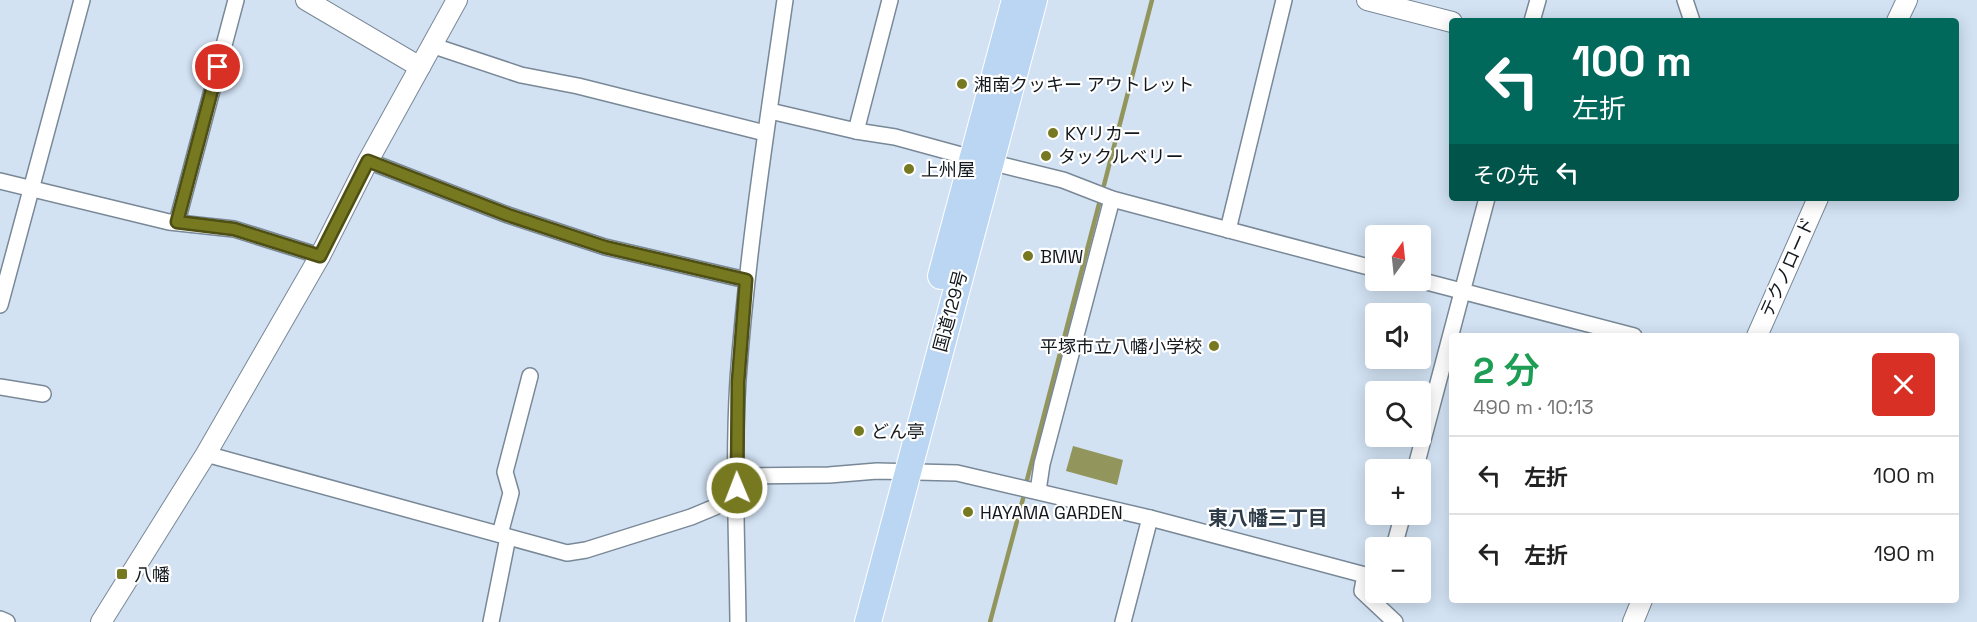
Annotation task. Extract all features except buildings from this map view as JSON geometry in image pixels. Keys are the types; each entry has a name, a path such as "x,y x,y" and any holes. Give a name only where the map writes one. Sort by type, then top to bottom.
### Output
{"highway":[{"name":"国道129号","path":"868,622 899,472 981,160 1015,0"},
{"name":"国道129号","path":"981,160 1034,0"},
{"name":"国道129号","path":"850,622 899,472"}],"street":[{"path":"0,305 82,0"},
{"path":"177,222 236,0"},
{"path":"306,0 420,67"},
{"path":"101,622 206,454 320,256 368,161 457,0"},
{"path":"738,622 738,382 746,280 785,0"},
{"path":"856,131 890,0"},
{"path":"1228,230 1284,0"},
{"path":"1367,0 1449,21"},
{"path":"1533,18 1538,0"},
{"path":"1685,0 1691,18"},
{"path":"1898,18 1907,0"},
{"path":"431,45 521,75 578,86 765,134"},
{"path":"770,111 856,131 895,137 1063,180 1112,199 1365,266"},
{"path":"368,161 508,215 605,247 746,280"},
{"path":"0,180 177,222 234,229 320,256"},
{"path":"1038,491 1042,464 1112,199"},
{"path":"1451,333 1485,201"},
{"name":"テクノロード","path":"1757,333 1817,201"},
{"path":"1431,283 1622,333"},
{"path":"1418,459 1449,341"},
{"path":"492,622 511,493 505,472 530,376"},
{"path":"0,387 43,393"},
{"path":"206,454 567,553 586,550 691,517 715,507 737,482 899,472 957,473 1365,568"},
{"path":"1123,622 1150,518"},
{"path":"1375,603 1395,622"},
{"path":"1633,622 1641,603"},
{"path":"0,619 7,622"}],"shaded area":[{"path":"1073,446 1123,460 1117,485 1066,471"}],"waterway":[{"path":"1104,185 1152,0"},
{"path":"1027,480 1099,204"},
{"path":"990,622 1024,495"}],"place":[{"name":"湘南クッキー アウトレット","path":"962,84"},
{"name":"KYリカー","path":"1053,133"},
{"name":"タックルベリー","path":"1046,156"},
{"name":"上州屋","path":"909,169"},
{"name":"BMW","path":"1028,256"},
{"name":"平塚市立八幡小学校","path":"1214,346"},
{"name":"どん亭","path":"859,431"},
{"name":"HAYAMA GARDEN","path":"968,512"},
{"name":"八幡","path":"122,574"}],"district":[{"name":"東八幡三丁目","path":"1268,518"}],"route":[{"path":"218,67 177,222 234,229 320,256 368,161 508,215 605,247 746,280 738,382 737,488"}]}
